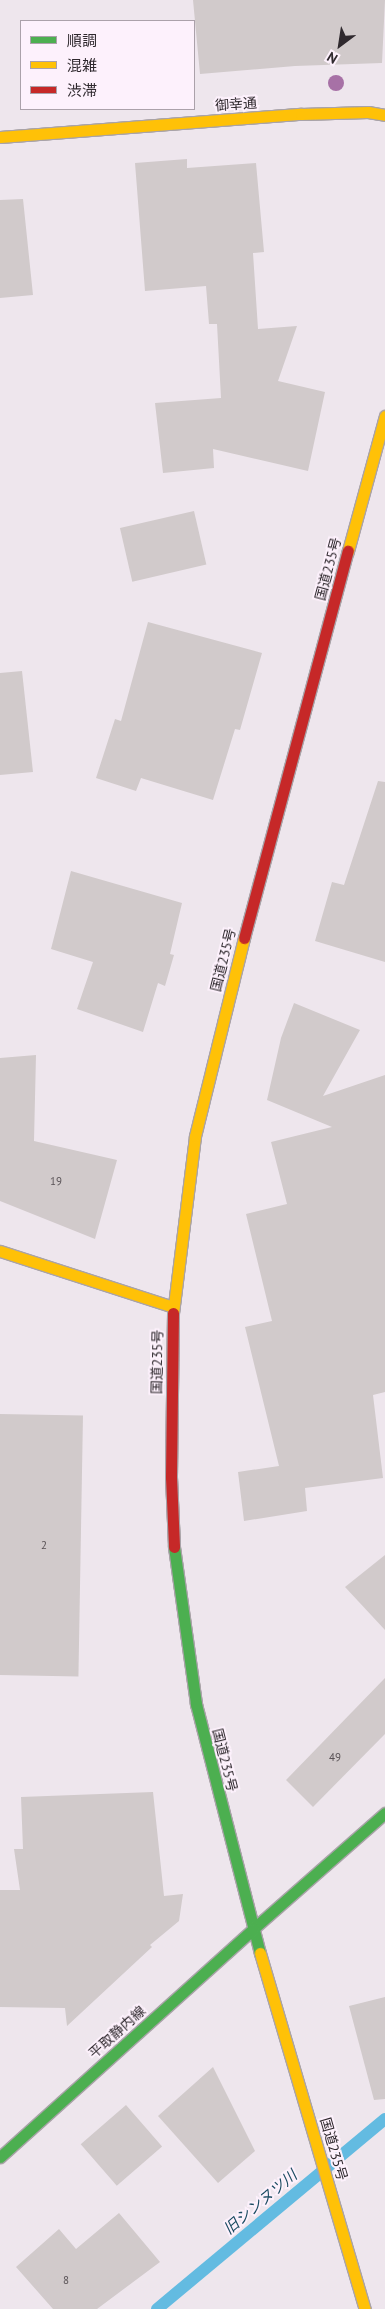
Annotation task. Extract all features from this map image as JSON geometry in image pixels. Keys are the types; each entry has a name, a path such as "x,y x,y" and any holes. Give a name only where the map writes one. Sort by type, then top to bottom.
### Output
{"main road":[{"name":"御幸通","path":"0,137 301,114 368,112 385,115"},
{"name":"国道235号","path":"365,2309 254,1929 196,1704 175,1565 171,1477 173,1307 195,1136 243,940 385,416"},
{"path":"0,1252 173,1307"},
{"name":"平取静内線","path":"0,2158 385,1813"}],"building":[{"path":"193,0 385,0 382,63 295,66 200,74"},
{"path":"187,159 187,168 256,163 264,252 253,253 258,329 297,326 278,381 325,392 308,471 213,449 214,468 163,473 155,403 221,398 217,324 209,324 206,286 145,291 135,163"},
{"path":"23,199 33,295 0,298 0,200"},
{"path":"194,511 206,565 132,582 120,528"},
{"path":"148,622 262,653 240,730 235,729 213,800 141,778 136,791 96,778 115,719 121,721"},
{"path":"22,671 33,772 0,775 0,673"},
{"path":"378,781 385,782 385,962 315,941 332,882 344,885"},
{"path":"71,871 182,903 170,954 174,955 165,986 158,983 143,1032 77,1009 93,962 51,949"},
{"path":"294,1003 360,1030 323,1096 385,1075 385,1392 373,1395 383,1478 305,1488 307,1511 244,1521 238,1472 279,1466 245,1327 272,1321 246,1214 287,1204 271,1142 332,1127 267,1100 281,1038"},
{"path":"36,1055 34,1141 117,1160 95,1239 0,1201 0,1058"},
{"path":"0,1414 83,1415 78,1676 0,1675"},
{"path":"385,1555 385,1630 345,1587"},
{"path":"385,1678 385,1734 313,1807 286,1780"},
{"path":"153,1792 164,1896 183,1894 179,1921 150,1945 152,1947 67,2026 65,2008 0,2007 0,1890 20,1890 14,1849 23,1849 21,1797"},
{"path":"385,1997 385,2099 374,2100 349,2006"},
{"path":"213,2067 255,2151 218,2183 158,2116"},
{"path":"126,2105 162,2147 117,2186 81,2144"},
{"path":"119,2213 160,2262 97,2309 53,2309 16,2267 59,2229 76,2249"}],"waterway":[{"name":"旧シンヌツ川","path":"157,2309 385,2119"}],"traffic: fast":[{"path":"174,1547 196,1704 260,1953"},
{"path":"253,1929 385,1813"},
{"path":"0,2157 253,1929"}],"traffic: slow":[{"path":"0,137 301,114 368,112 385,115"},
{"path":"348,551 385,416"},
{"path":"173,1313 195,1136 244,938"},
{"path":"0,1251 173,1307"},
{"path":"260,1953 365,2309"}],"traffic: jam":[{"path":"244,938 348,551"},
{"path":"173,1313 171,1477 174,1547"}]}
